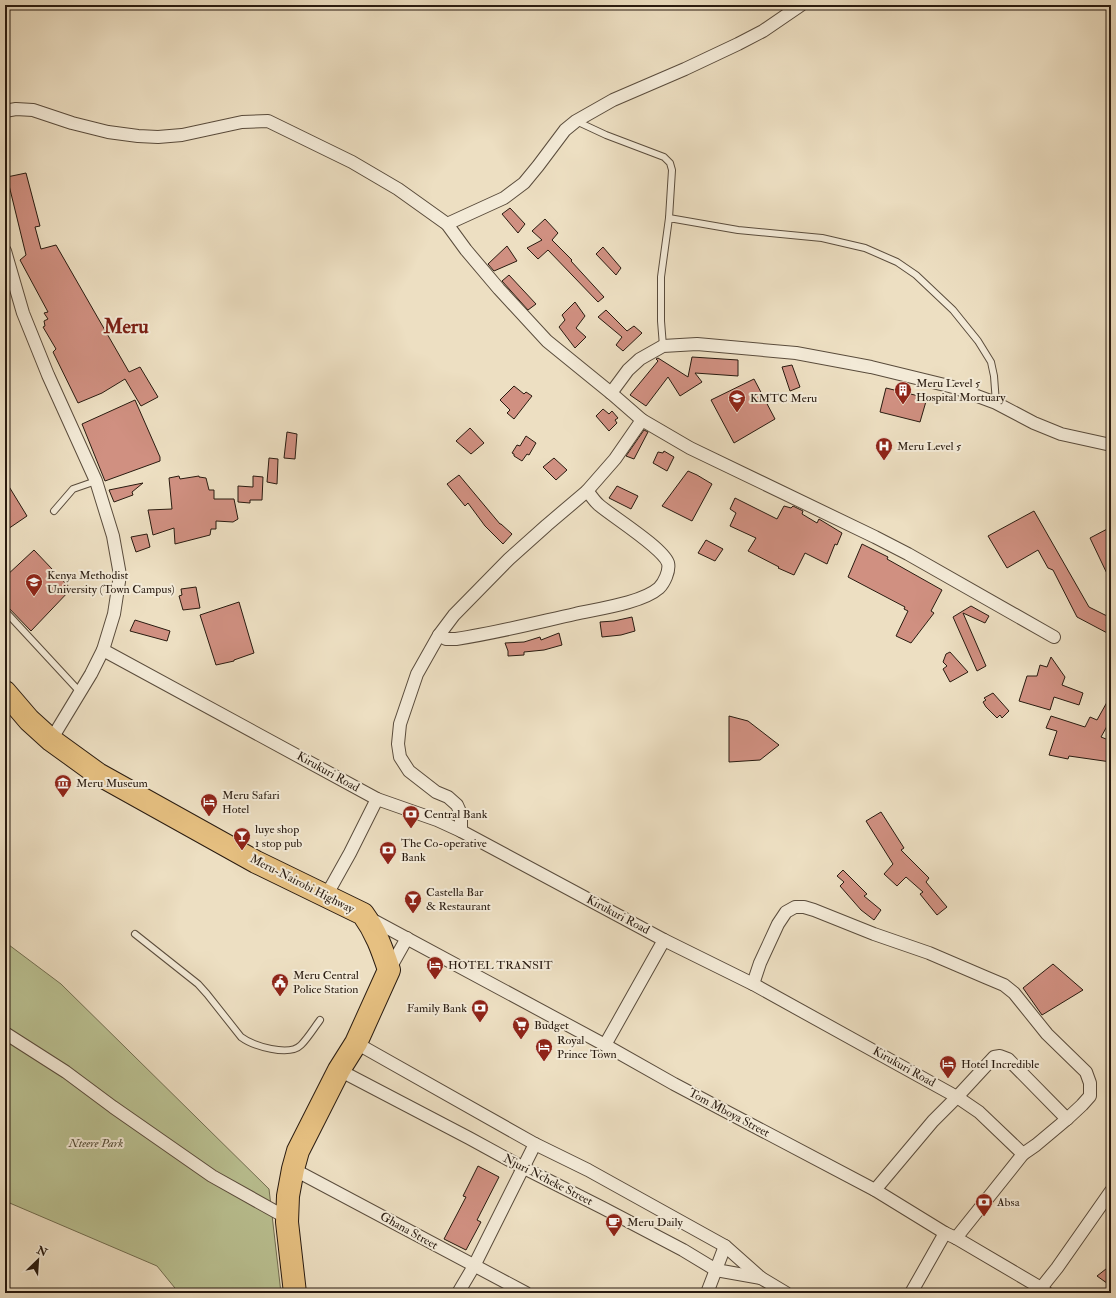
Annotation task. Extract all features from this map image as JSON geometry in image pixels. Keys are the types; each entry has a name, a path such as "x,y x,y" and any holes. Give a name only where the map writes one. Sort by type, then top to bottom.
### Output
{"highway":[{"name":"Meru-Nairobi Highway","path":"5,692 29,720 51,740 104,778 256,862 363,914 380,942 389,970"},
{"path":"295,1293 287,1218 288,1196 298,1151 339,1070 356,1043 389,970"}],"street":[{"path":"447,224 504,198 524,182 565,130 576,121 613,100 738,44 763,31 801,5"},
{"path":"5,111 16,109 32,110 72,123 101,130 138,136 158,137 182,135 242,122 268,121 352,162 398,189 447,224 466,250 499,289 547,341 642,420 690,448 875,536 1054,637"},
{"path":"5,251 23,313 48,375 96,482 113,536 120,575 114,614 103,650 51,740"},
{"path":"611,393 628,370 640,359 663,346 697,344 796,352 871,367 953,387 996,403 1034,423 1061,434 1111,445"},
{"path":"461,831 461,814 457,805 448,797 436,792 409,772 400,757 398,744 400,724 416,674 439,635 454,615 498,570 587,491 615,459 642,420"},
{"path":"439,635 446,639 456,639 518,627 619,605 636,600 659,588 667,574 668,564 664,556 628,526 598,504 587,491"},
{"name":"Kirukuri Road","path":"103,650 376,799 437,820 461,831 664,940 754,984 957,1097 979,1112 1022,1154"},
{"path":"326,896 350,853 376,799"},
{"path":"754,984 760,963 778,924 786,912 795,907 814,910 874,934 929,953 1004,985 1014,993 1047,1034 1086,1072 1090,1083 1090,1096 1067,1119 1036,1145 1022,1154 950,1236 911,1293"},
{"name":"Tom Mboya Street","path":"363,914 674,1084 875,1190 950,1236 1044,1290"},
{"path":"389,970 407,938"},
{"path":"605,1045 664,940"},
{"path":"5,1033 66,1072 113,1107 212,1176 287,1218"},
{"name":"Njuri Ncheke Street","path":"356,1043 535,1144 588,1170 726,1246 761,1278 786,1293"},
{"path":"875,1190 929,1126 994,1057 1000,1056 1008,1059 1067,1119"},
{"name":"Njuri Ncheke Street","path":"339,1070 683,1250 716,1270 761,1278"},
{"path":"461,1292 522,1167 535,1144"},
{"name":"Ghana Street","path":"293,1169 315,1179 526,1293"},
{"path":"1044,1290 1057,1268 1111,1191"},
{"path":"707,1293 726,1246"}],"lane":[{"path":"576,121 606,135 664,157 670,163 672,170 669,218 661,277 661,321 663,346"},
{"path":"669,218 738,230 822,238 865,248 897,262 916,275 953,310 978,341 991,362 994,376 996,403"},
{"path":"54,511 73,489 96,482"},
{"path":"5,610 80,692"},
{"path":"135,934 198,984 241,1037 247,1042 260,1046 291,1050 300,1046 320,1020"}],"green space":[{"name":"Nteere Park","path":"5,942 61,984 269,1189 281,1293 179,1293 157,1266 5,1201"}],"building":[{"path":"26,173 40,226 35,227 41,249 56,245 129,372 140,367 158,397 141,406 125,379 102,393 78,403 53,352 56,349 43,327 45,326 44,321 48,319 44,313 48,312 20,260 26,255 7,177"},
{"path":"510,208 525,224 518,233 502,214"},
{"path":"545,219 558,233 552,240 572,260 571,261 604,297 598,302 548,250 538,259 527,248 542,240 532,231"},
{"path":"507,246 517,261 494,271 488,264"},
{"path":"603,247 621,268 616,275 596,254"},
{"path":"509,275 536,304 528,310 502,281"},
{"path":"575,302 585,316 576,328 586,337 575,348 559,327 565,320 562,315"},
{"path":"606,310 627,331 634,326 642,333 623,351 616,345 622,337 598,317"},
{"path":"692,357 738,360 738,376 695,373 702,382 680,396 668,377 646,406 630,395 658,361 656,359 658,358 688,377"},
{"path":"792,365 800,387 790,391 782,367"},
{"path":"754,379 775,419 734,443 711,400"},
{"path":"514,386 524,394 526,392 532,396 514,419 507,413 510,410 500,400"},
{"name":"Meru Level 5 Hospital Mortuary","path":"886,388 927,398 920,422 880,412"},
{"path":"135,400 160,457 160,461 105,481 82,424"},
{"path":"603,409 609,414 612,411 618,418 615,420 617,423 609,431 596,416"},
{"path":"470,428 484,443 471,454 456,441"},
{"path":"644,430 648,432 634,459 626,456"},
{"path":"287,432 297,434 295,459 284,458"},
{"path":"526,436 536,443 529,455 527,454 522,461 512,453 517,445 520,446"},
{"path":"664,451 674,457 667,471 653,463 658,452 663,453"},
{"path":"269,458 278,459 277,484 267,482"},
{"path":"554,458 567,470 556,480 543,467"},
{"path":"688,471 712,484 692,521 662,506"},
{"path":"459,475 500,524 512,534 503,544 485,526 468,503 465,506 447,484"},
{"path":"179,476 180,479 199,476 206,478 209,490 214,490 214,499 234,499 238,519 233,522 216,521 216,529 211,529 210,535 175,544 174,528 153,535 148,510 172,509 169,478"},
{"path":"253,476 263,477 262,500 250,500 250,503 238,502 238,486 253,487"},
{"path":"5,480 27,516 5,531"},
{"path":"143,483 132,492 133,495 114,502 109,490"},
{"path":"617,486 638,496 631,509 609,498"},
{"path":"735,498 777,519 784,506 791,508 793,506 803,511 802,514 817,523 819,519 842,533 837,545 835,544 827,564 805,553 794,575 748,551 756,538 730,526 736,513 730,509"},
{"path":"1034,511 1089,607 1111,618 1111,635 1077,617 1053,570 1048,568 1038,550 1007,568 988,536"},
{"path":"1111,527 1111,582 1090,538"},
{"path":"147,534 150,547 136,552 131,537"},
{"path":"706,540 723,549 715,561 698,553"},
{"path":"862,544 888,557 887,559 942,590 931,611 934,613 911,643 896,636 908,611 904,609 905,607 848,577"},
{"name":"Kenya Methodist University (Town Campus)","path":"34,550 71,589 31,631 5,604 5,577"},
{"path":"196,587 200,608 183,610 179,596 182,595 181,589"},
{"path":"239,602 254,653 234,661 216,665 200,615"},
{"path":"971,606 989,616 985,623 963,613 986,666 977,671 953,617"},
{"path":"632,617 635,631 621,635 602,637 600,622"},
{"path":"135,620 170,631 167,641 130,631"},
{"path":"559,633 562,645 544,650 524,652 524,655 508,656 505,643 524,642 540,637 541,640"},
{"path":"950,652 968,672 950,682 943,669 947,666 943,662 946,654"},
{"path":"1051,657 1065,677 1062,685 1083,693 1079,705 1054,697 1050,710 1019,701 1027,676 1037,676 1040,665 1047,667"},
{"path":"993,693 1009,711 1002,718 1000,715 997,718 983,702 986,700 984,698"},
{"path":"1111,695 1111,719 1101,737 1111,741 1111,762 1069,756 1068,759 1049,755 1057,731 1046,728 1051,716 1085,727 1090,717 1097,720"},
{"path":"729,716 748,721 779,745 760,760 729,762"},
{"path":"881,812 904,848 901,850 929,878 926,882 947,907 937,915 920,894 923,892 906,877 897,886 884,874 893,864 866,821"},
{"path":"843,870 867,894 864,896 881,910 874,920 861,910 840,886 844,882 837,876"},
{"path":"1053,964 1083,990 1042,1015 1023,988"},
{"path":"478,1166 499,1177 477,1220 481,1222 466,1250 444,1239 466,1197 463,1196"},
{"path":"1111,1265 1111,1286 1097,1276"}],"place":[{"name":"Meru Level 5 Hospital Mortuary","path":"903,405"},
{"name":"KMTC Meru","path":"737,413"},
{"name":"Meru Level 5","path":"884,461"},
{"name":"Kenya Methodist University (Town Campus)","path":"34,597"},
{"name":"Meru Museum","path":"63,798"},
{"name":"Meru Safari Hotel","path":"209,817"},
{"name":"Central Bank","path":"411,829"},
{"name":"luye shop 1 stop pub","path":"242,851"},
{"name":"The Co-operative Bank","path":"388,865"},
{"name":"Castella Bar & Restaurant","path":"413,914"},
{"name":"HOTEL TRANSIT","path":"435,980"},
{"name":"Meru Central Police Station","path":"280,997"},
{"name":"Family Bank","path":"480,1023"},
{"name":"Budget","path":"521,1040"},
{"name":"Royal Prince Town","path":"544,1062"},
{"name":"Hotel Incredible","path":"948,1079"},
{"name":"Absa","path":"984,1217"},
{"name":"Meru Daily","path":"614,1237"}],"district":[{"name":"Meru","path":"126,326"}]}
